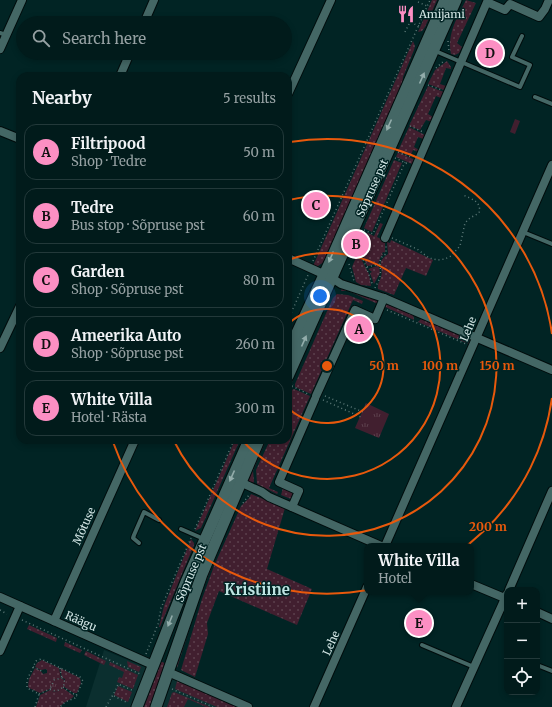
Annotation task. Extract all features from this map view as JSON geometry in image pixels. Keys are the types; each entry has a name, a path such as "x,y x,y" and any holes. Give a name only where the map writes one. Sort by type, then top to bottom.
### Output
{"main road":[{"name":"Sõpruse pst","path":"429,49 445,0"},
{"name":"Sõpruse pst","path":"292,344 328,276 429,49 456,0"},
{"name":"Sõpruse pst","path":"292,375 328,276"},
{"name":"Sõpruse pst","path":"133,705 153,665 186,582 246,444"},
{"name":"Sõpruse pst","path":"156,707 202,574 257,444"}],"street":[{"path":"0,49 3,34 22,0"},
{"path":"147,16 154,0"},
{"path":"292,85 331,0"},
{"path":"385,238 461,62 485,1 505,10 510,4 540,17 549,0"},
{"path":"122,72 127,60"},
{"path":"0,131 16,137"},
{"name":"Lehe","path":"386,543 552,165"},
{"path":"292,260 328,276 341,284 384,298 552,370"},
{"path":"292,507 299,491 279,482 355,310 375,319 384,298"},
{"path":"0,348 16,314"},
{"name":"Mõtuse","path":"54,621 132,444"},
{"path":"240,482 262,492 269,497"},
{"path":"236,493 243,491 269,497 374,543"},
{"path":"510,587 552,491"},
{"path":"474,585 504,596"},
{"name":"Lehe","path":"314,707 364,594"},
{"name":"Räägu","path":"0,597 153,665"},
{"path":"456,707 504,601"},
{"path":"0,651 20,606"},
{"path":"540,613 552,619"},
{"path":"168,672 248,707"}],"lane":[{"path":"429,49 520,87 530,65 512,57 522,36"},
{"path":"535,97 552,104"},
{"path":"522,232 552,244"},
{"path":"139,542 133,538 144,512 159,520"},
{"path":"181,529 205,540"},
{"path":"422,645 474,667"},
{"path":"540,666 552,671"}],"path":[{"path":"312,263 430,0"},
{"path":"418,2 427,6"},
{"path":"405,32 410,22 419,26"},
{"path":"426,85 448,92"},
{"path":"408,126 429,136"},
{"path":"396,151 408,156 420,157"},
{"path":"394,157 416,167"},
{"path":"362,229 373,234 405,162"},
{"path":"356,244 367,267 374,290 381,274 381,258 386,254 385,238 392,238 416,249 429,258 438,260 445,259 451,256 460,246 465,223 479,213 479,204 463,195"},
{"path":"349,262 355,284"},
{"path":"367,267 380,264"},
{"path":"292,311 303,287 308,271"},
{"path":"303,287 308,289"},
{"path":"380,307 473,347"},
{"path":"292,382 317,397 361,417"},
{"path":"317,397 363,412"},
{"path":"147,653 158,624 161,608 232,444"},
{"path":"0,610 140,674"},
{"path":"39,694 27,688 27,680 36,661 41,659 80,677 83,681 77,696 73,700 65,702 60,707"},
{"path":"33,667 44,672"},
{"path":"60,667 62,678 65,682 63,687"},
{"path":"50,689 54,680 62,678"},
{"path":"106,707 110,699 114,696 118,684 134,691"},
{"path":"63,687 77,696"},
{"path":"35,707 39,694 50,689 56,690 63,687"},
{"path":"172,689 213,707"},
{"path":"114,696 133,705"}],"shaded area":[{"path":"104,650 171,678 240,707 86,707"}],"green space":[{"path":"432,0 437,0 425,27 422,31 418,32"},
{"path":"466,0 476,3 457,43 462,47 459,53 455,55 451,54 450,39 456,19"},
{"path":"413,41 415,46 403,77 402,88 324,262 318,266 313,266"},
{"path":"447,61 451,69 446,68 440,84 446,86 444,90 428,84 435,70"},
{"path":"428,86 444,92 441,98 436,96 428,114 433,117 432,122 426,120 420,130 409,126"},
{"path":"515,119 520,121 515,134 510,132"},
{"path":"409,127 427,136 426,140 418,137 414,147 419,150 418,152 413,150 411,155 398,151"},
{"path":"398,152 415,160 412,164 396,157"},
{"path":"394,160 402,163 372,232 364,228"},
{"path":"380,223 383,224 377,237 385,241 385,253 382,253 383,255 381,256 378,264 367,266 360,249 366,234 368,233 374,236"},
{"path":"391,240 433,260 426,276 406,268 394,295 378,289 378,284 382,273 381,262 388,254 387,242 390,243"},
{"path":"358,253 369,274 371,286 361,285 356,282 352,267"},
{"path":"377,266 379,267 380,273 374,284 370,273 372,272 368,269"},
{"path":"342,288 377,300 378,304 348,291 341,291"},
{"path":"337,294 348,295 363,301 362,304 353,300 311,394 295,387 295,384 333,298"},
{"path":"327,300 328,301 292,382 292,375"},
{"path":"385,304 413,314 414,320 383,306"},
{"path":"421,319 469,338 471,345 418,322"},
{"path":"294,389 310,396 292,436 292,390"},
{"path":"366,403 389,414 379,438 355,428"},
{"path":"233,444 238,444 201,528 195,531"},
{"path":"261,444 264,444 253,471 253,484 248,482 247,479"},
{"path":"268,444 289,444 269,488 278,492 277,494 257,484 256,470"},
{"path":"283,488 292,492 293,494 291,499 281,495"},
{"path":"251,494 285,508 267,569 312,589 297,625 219,591 207,623 208,634 195,677 181,670 202,599 214,566 241,506"},
{"path":"230,522 199,599 177,668 176,664 218,544"},
{"path":"191,539 194,545 159,627 164,606"},
{"path":"29,625 57,638 56,642 27,629"},
{"path":"65,642 82,650 80,653 64,646"},
{"path":"86,651 106,661 104,665 84,655"},
{"path":"42,660 59,668 61,678 56,679 50,686 50,689 40,693 29,688 28,686 29,679 35,668 43,674 47,673 46,669 41,670 35,667 37,663"},
{"path":"127,661 141,667 139,672 128,667"},
{"path":"110,662 138,675 133,689 117,682 119,677 122,678 124,672 109,665"},
{"path":"161,662 165,664 151,707 144,707"},
{"path":"60,668 80,678 81,683 77,693 74,693 64,687 65,679 62,678"},
{"path":"61,678 66,681 63,688 59,691 51,691 50,686 52,682"},
{"path":"177,681 237,707 217,707 175,689"},
{"path":"118,686 132,692 128,702 114,695"},
{"path":"63,688 74,696 63,703 60,707 36,707 40,695 50,690 57,691"},
{"path":"174,692 210,707 206,707 188,699 184,707 167,707 172,693"}],"place":[{"name":"Amijami","path":"406,14"},
{"name":"Ameerika Auto","path":"490,53"},
{"name":"Garden","path":"316,205"},
{"name":"Tedre","path":"356,244"},
{"name":"Filtripood","path":"359,329"},
{"name":"White Villa","path":"419,623"}],"district":[{"name":"Kristiine","path":"257,589"}]}
